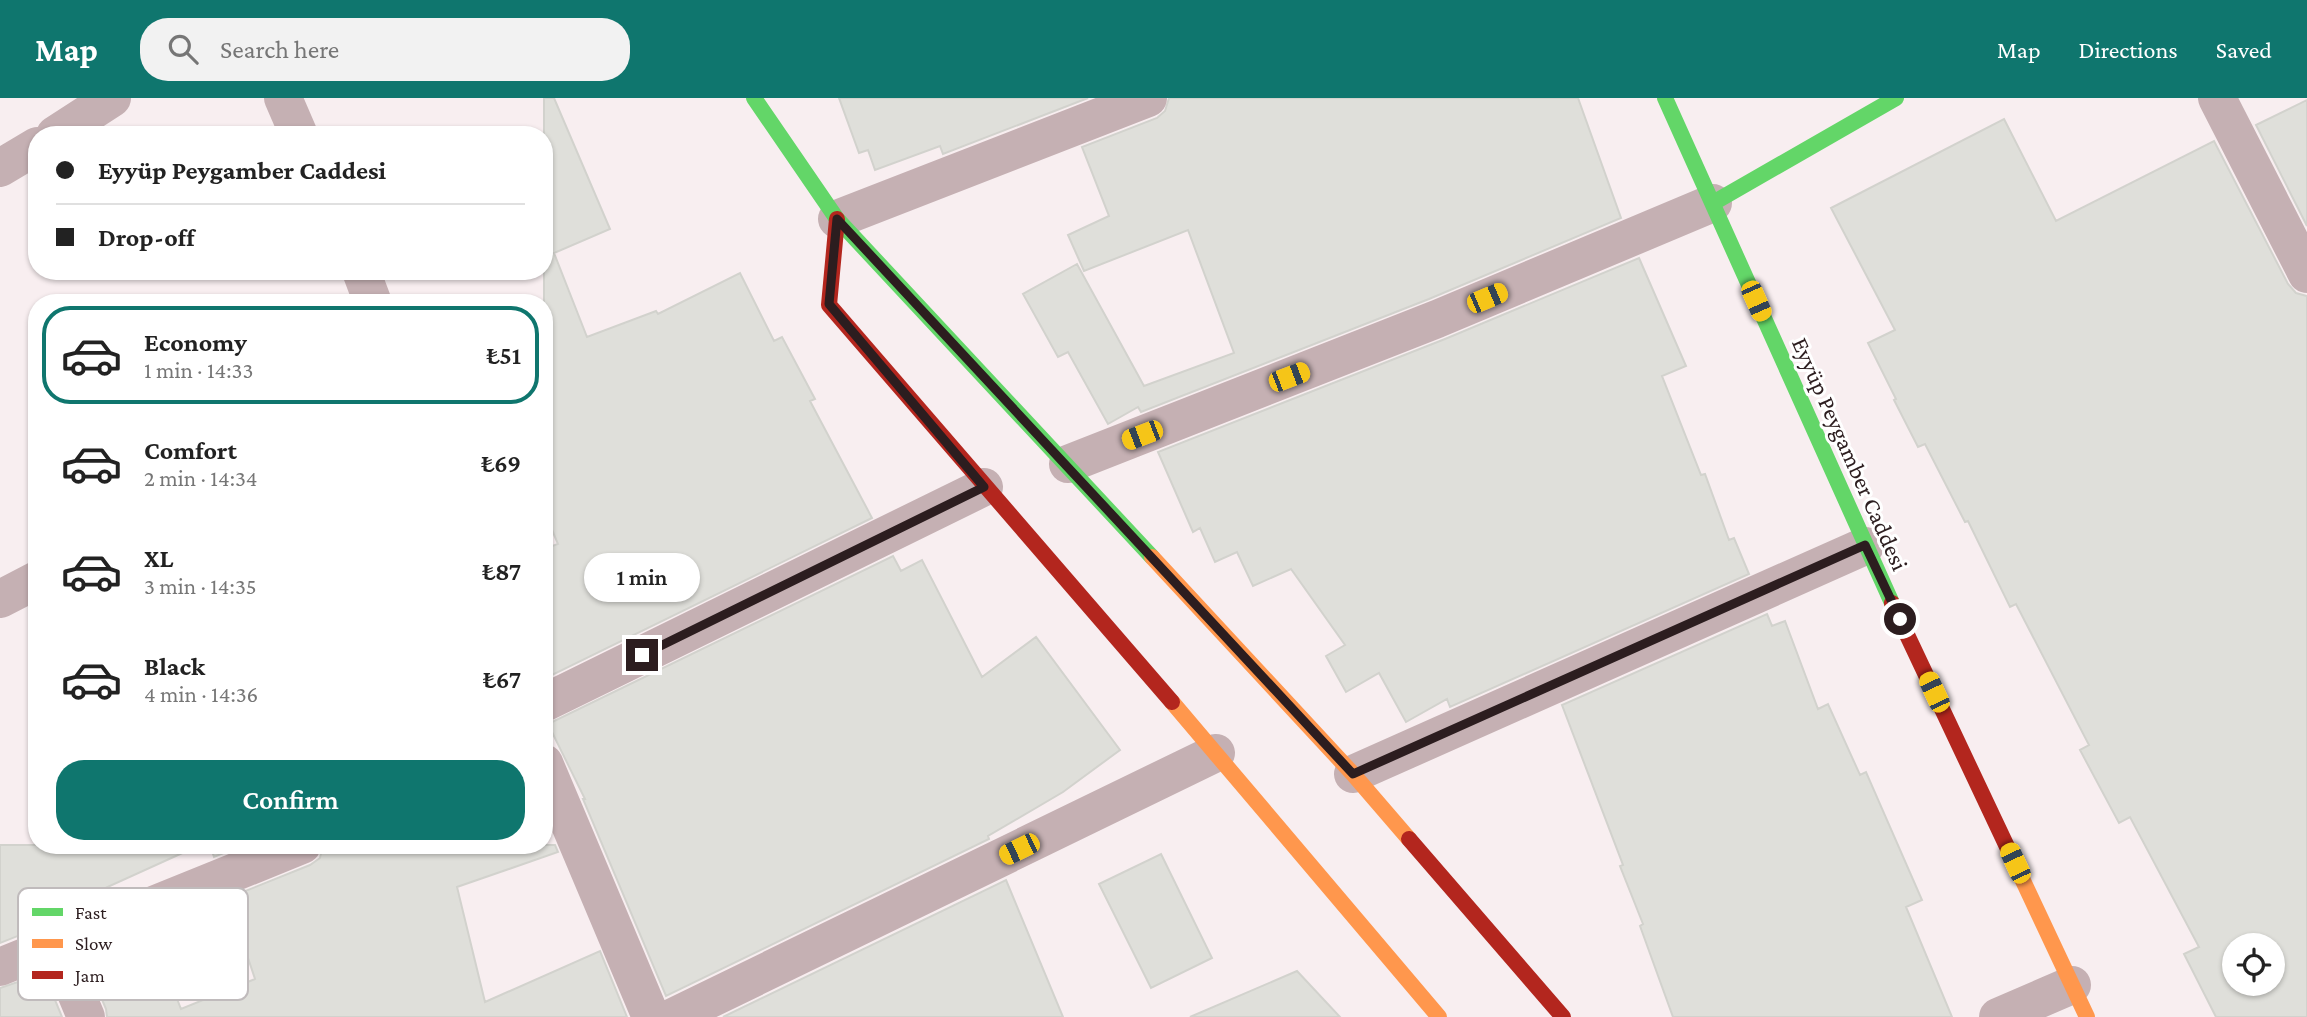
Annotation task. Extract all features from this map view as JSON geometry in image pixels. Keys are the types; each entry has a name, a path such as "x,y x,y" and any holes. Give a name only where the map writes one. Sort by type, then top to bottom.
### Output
{"street":[{"path":"69,126 112,98"},
{"path":"283,98 295,126"},
{"path":"754,98 837,219 1068,464 1353,774 1563,1017"},
{"path":"837,219 1147,98"},
{"name":"Eyyüp Peygamber Caddesi","path":"1665,98 1865,545 2079,1001"},
{"path":"1068,464 1437,319 1713,203 1896,98"},
{"path":"2217,98 2307,274"},
{"path":"0,168 28,151"},
{"path":"837,219 829,304 1216,753 1439,1017"},
{"path":"553,699 984,487"},
{"path":"1353,774 1865,545"},
{"path":"0,599 28,585"},
{"path":"673,1017 1216,753"},
{"path":"553,783 651,1017"},
{"path":"197,888 280,854"},
{"path":"0,967 18,960"},
{"path":"79,1000 86,1017"},
{"path":"1998,1017 2079,1001"}],"building":[{"path":"544,98 554,98 610,229 554,253 587,337 656,311 658,314 740,273 774,341 782,337 815,399 810,401 872,518 553,675 553,546 558,544 553,532 553,294 544,294 544,280 553,280 553,126 544,126"},
{"path":"839,98 1088,98 943,154 940,146 875,170 868,150 859,153"},
{"path":"1169,98 1578,98 1621,218 1429,299 1141,412 1138,407 1108,424 1068,352 1058,357 1023,294 1077,264 1144,386 1234,353 1188,230 1084,271 1068,235 1109,216 1082,147 1157,118 1165,111"},
{"path":"2307,100 2307,226 2256,125"},
{"path":"2004,119 2056,221 2214,141 2288,284 2296,293 2307,296 2307,1017 2216,1017 2184,954 2199,947 2130,817 2119,823 2080,750 2089,745 2016,604 2010,607 1968,521 1965,522 1925,444 1918,447 1894,400 1896,399 1868,343 1895,330 1831,208"},
{"path":"1639,258 1686,366 1662,376 1701,475 1705,474 1729,540 1734,538 1749,574 1450,707 1447,699 1406,722 1379,673 1346,692 1326,656 1345,645 1291,569 1253,586 1237,552 1215,562 1200,528 1193,532 1158,452 1445,339"},
{"path":"893,556 901,571 922,560 982,677 1036,637 1120,750 1063,792 988,836 989,839 666,996 585,799 553,734 553,722"},
{"path":"1767,614 1772,626 1785,621 1818,709 1828,704 1860,775 1866,772 1922,900 1906,907 1952,1017 1673,1017 1640,926 1643,924 1620,866 1623,865 1562,705"},
{"path":"0,845 28,845 28,854 180,854 105,888 18,888 18,936 0,943"},
{"path":"321,854 552,854 457,887 485,1002 600,951 627,1017 107,1017 102,1000 177,1000 181,1009 203,1000 248,1000 248,982 255,979 248,958 248,890 310,865 320,858"},
{"path":"1161,854 1212,958 1151,988 1099,884"},
{"path":"1006,880 1063,1017 723,1017"},
{"path":"1297,971 1340,1017 1190,1017"},
{"path":"18,982 18,1000 55,1000 62,1017 0,1017 0,988"}],"traffic: fast":[{"path":"754,98 837,219 1152,557"},
{"path":"1665,98 1892,603"},
{"path":"1713,203 1896,98"}],"traffic: slow":[{"path":"1152,557 1353,774 1409,839"},
{"path":"1172,702 1439,1017"},
{"path":"2010,853 2087,1017"}],"traffic: jam":[{"path":"837,219 829,305 1172,702"},
{"path":"1892,603 2010,853"},
{"path":"1409,839 1563,1017"}],"route":[{"path":"642,655 984,487 829,304 837,219 1068,464 1353,774 1865,545 1900,619"}]}
